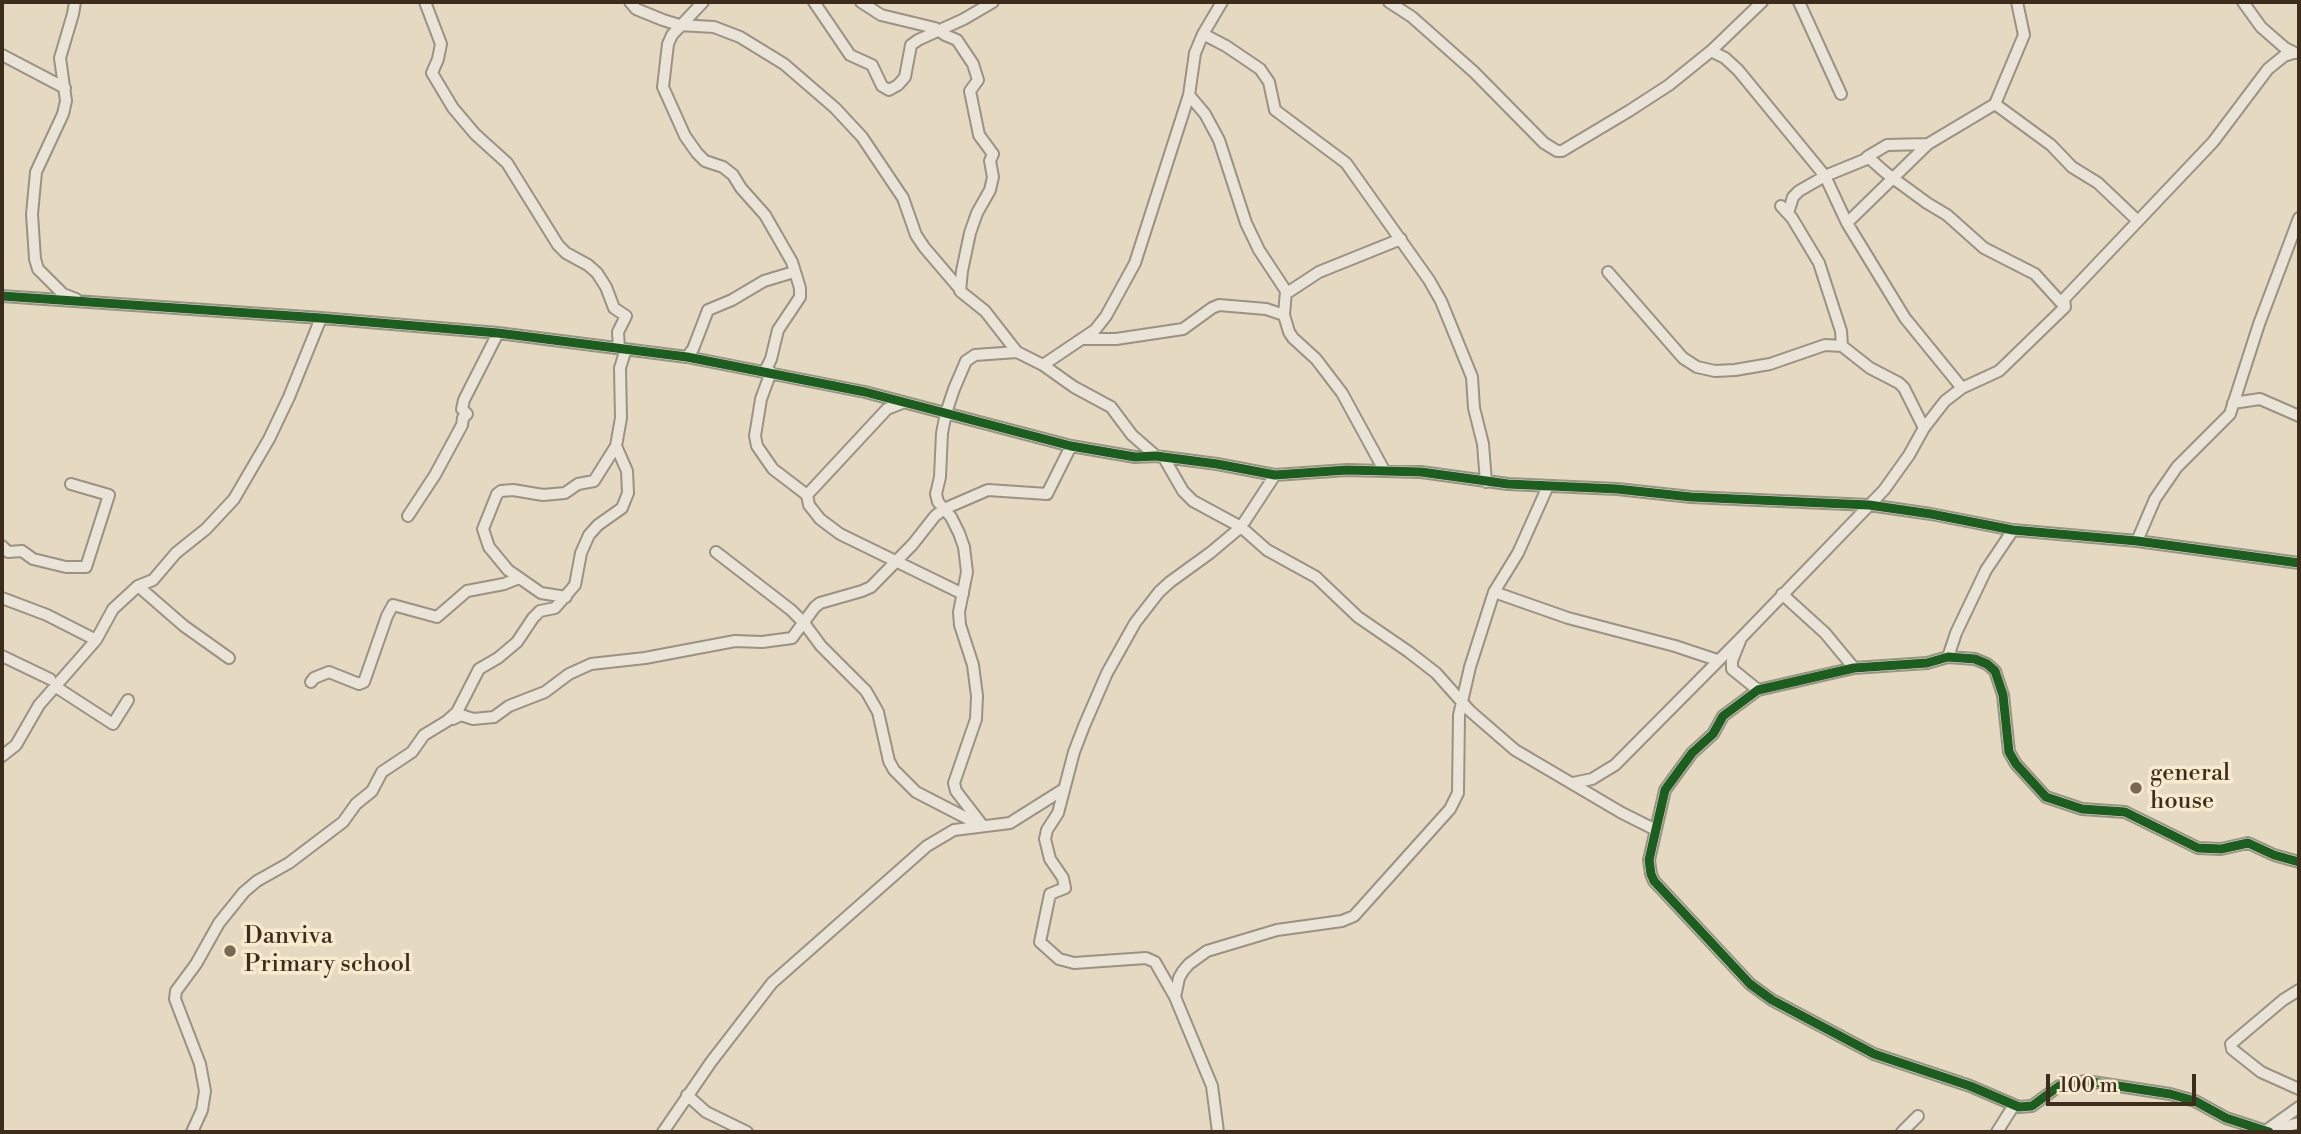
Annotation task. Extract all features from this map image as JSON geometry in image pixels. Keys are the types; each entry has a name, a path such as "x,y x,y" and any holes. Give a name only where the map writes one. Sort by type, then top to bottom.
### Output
{"street":[{"path":"75,2 60,58 65,88 63,114 41,161 33,188 32,214 38,269 64,294 82,302"},
{"path":"425,2 441,44 432,73 453,108 475,134 507,163 558,245 597,273 614,308 626,316 618,332 622,348 621,418 616,446 593,482 578,484 565,493 553,495 505,490 497,494 482,529 489,547 509,570 541,593 566,597"},
{"path":"630,2 636,9 679,25 714,27 740,37 785,64 835,108 862,137 903,198 923,247 965,298 985,312 1017,352 1111,407 1132,435 1160,457 1193,501 1241,527 1267,550 1316,577 1358,617 1431,668 1482,722 1515,750 1654,829"},
{"path":"703,2 679,25 668,44 663,87 672,111 697,153 705,161 726,169 765,215 792,262 800,288 800,297 778,330 761,399 755,436 757,446 774,469 807,495 809,505 827,526 963,594"},
{"path":"814,2 850,54 872,65 886,90 895,88 905,77 911,45 993,2"},
{"path":"861,2 881,15 898,21 935,27 944,35 957,40 973,64 978,80 970,91 979,135 993,154 990,161 993,177 990,190 970,233 959,288"},
{"path":"1043,365 1096,330 1135,263 1189,95 1195,53 1222,2"},
{"path":"1389,2 1412,17 1476,74 1544,143 1557,151 1653,96 1711,51 1762,2"},
{"path":"1799,2 1840,94"},
{"path":"1847,223 1928,144 1995,104 2024,35 2017,2"},
{"path":"2243,2 2261,27 2296,53"},
{"path":"1203,34 1226,46 1264,73 1269,82 1275,110 1346,163 1401,239 1441,301 1472,377 1474,408 1483,443 1486,482"},
{"path":"1711,51 1731,62 1825,176 1847,223 1905,318 1962,388"},
{"path":"2065,307 2064,299 2213,142 2268,69 2284,55 2296,53"},
{"path":"2,55 65,88"},
{"path":"1189,95 1209,120 1219,140 1246,223 1259,250 1287,293 1284,315 1293,338 1316,359 1342,393 1384,470"},
{"path":"1995,104 2051,145 2072,167 2098,183 2138,221"},
{"path":"1842,346 1841,331 1819,263 1785,209 1796,193 1887,145 1928,144"},
{"path":"1867,157 1947,215 1984,248 2035,274 2065,307"},
{"path":"2137,541 2155,499 2177,467 2230,414 2259,324 2299,218"},
{"path":"1287,293 1319,272 1401,239"},
{"path":"687,357 693,349 705,315 712,307 732,300 764,281 794,272"},
{"path":"1608,272 1683,358 1697,367 1715,371 1748,368 1770,364 1825,345 1842,346 1870,368 1899,383 1924,428"},
{"path":"2,296 498,333 687,357 865,392 1071,446 1135,457 1160,457 1217,464 1275,475 1384,470 1431,473 1486,482 1617,489 1691,497 1868,505 2013,530 2137,541 2299,563"},
{"path":"1083,339 1116,339 1183,329 1212,307 1219,305 1266,309 1284,315"},
{"path":"1573,783 1592,779 1615,765 1868,505 1900,468 1924,428 1945,401 1962,388 1999,371 2065,307"},
{"path":"2,756 16,745 53,683 96,640 113,608 138,586 153,580 176,552 206,529 234,499 269,439 321,318"},
{"path":"408,516 435,475 462,425 467,414 462,409 464,400 498,333"},
{"path":"983,826 956,791 954,783 976,719 977,704 973,665 960,625 959,612 968,572 964,547 959,533 938,502 936,494 946,413 968,359 975,355 1017,352"},
{"path":"2233,403 2260,399 2299,416"},
{"path":"807,495 887,410 902,403"},
{"path":"447,722 464,701 479,669 517,642 537,614 555,608 566,597 575,585 581,553 589,535 626,503 629,484 627,471 616,446"},
{"path":"192,1132 202,1110 205,1091 200,1065 174,999 176,991 196,964 219,923 244,892 257,881 289,863 343,822 356,804 372,791 382,772 412,752 424,735 461,715 473,719 494,717 509,706 545,692 559,680 591,664 645,658 735,641 792,638 820,603 871,587 944,509 988,490 1047,494 1071,446"},
{"path":"1218,1132 1212,1086 1175,997 1158,967 1150,959 1074,964 1054,956 1040,942 1050,894 1065,888 1045,839 1047,830 1057,816 1084,726 1107,673 1135,623 1170,582 1241,527 1275,475"},
{"path":"2,545 8,552 22,551 33,559 66,567 86,567 109,495 71,484"},
{"path":"1175,997 1183,971 1202,953 1277,930 1342,921 1354,916 1455,802 1458,793 1459,715 1470,667 1494,592 1518,553 1548,486"},
{"path":"1948,657 1956,633 1986,570 2013,530"},
{"path":"716,552 804,623 821,646 870,696 878,712 894,770 916,792 983,826"},
{"path":"310,682 329,673 359,684 364,682 383,625 393,605 437,617 467,591 504,584 519,578"},
{"path":"138,586 184,626 229,658"},
{"path":"1494,592 1568,618 1717,660"},
{"path":"1782,594 1825,633 1854,668"},
{"path":"2,598 47,615 96,640"},
{"path":"1741,638 1732,661 1732,669 1758,690"},
{"path":"2,656 53,683 113,724 128,700"},
{"path":"2299,862 2274,855 2248,843 2221,849 2198,848 2125,812 2082,809 2046,797 2009,752 2003,695 1995,671 1975,659 1948,657 1927,663 1854,668 1758,690 1723,716 1713,734 1692,753 1665,790 1654,829 1648,866 1654,881 1755,988 1772,1000 1874,1054 1970,1086 2019,1107 2032,1106 2059,1086 2086,1082 2170,1094 2194,1101 2226,1118 2266,1132 2299,1123"},
{"path":"663,1132 687,1095 772,983 927,846 954,830 1010,822 1064,789"},
{"path":"2299,990 2283,1000 2231,1044 2232,1049 2261,1072 2299,1089"},
{"path":"687,1095 706,1111 747,1132"},
{"path":"1997,1132 2014,1105"},
{"path":"2266,1132 2299,1107"},
{"path":"1902,1132 1918,1115"}],"cycle path":[{"path":"2,296 498,333 687,357 865,392 1071,446 1135,457 1156,456 1217,464 1275,475 1347,470 1421,472 1508,484 1617,489 1691,497 1869,505 2013,530 2137,541 2299,563"},
{"path":"2269,1132 2226,1118 2195,1101 2170,1094 2086,1081 2059,1086 2032,1106 2019,1107 1970,1086 1874,1054 1772,1000 1750,984 1654,881 1649,860 1665,790 1692,753 1713,734 1723,716 1758,690 1854,668 1927,663 1948,657 1975,659 1995,671 2003,695 2009,752 2016,764 2046,797 2082,809 2125,812 2198,848 2221,849 2248,843 2274,855 2299,862"}],"place":[{"name":"general house","path":"2136,788"},
{"name":"Danviva Primary school","path":"230,951"}]}
